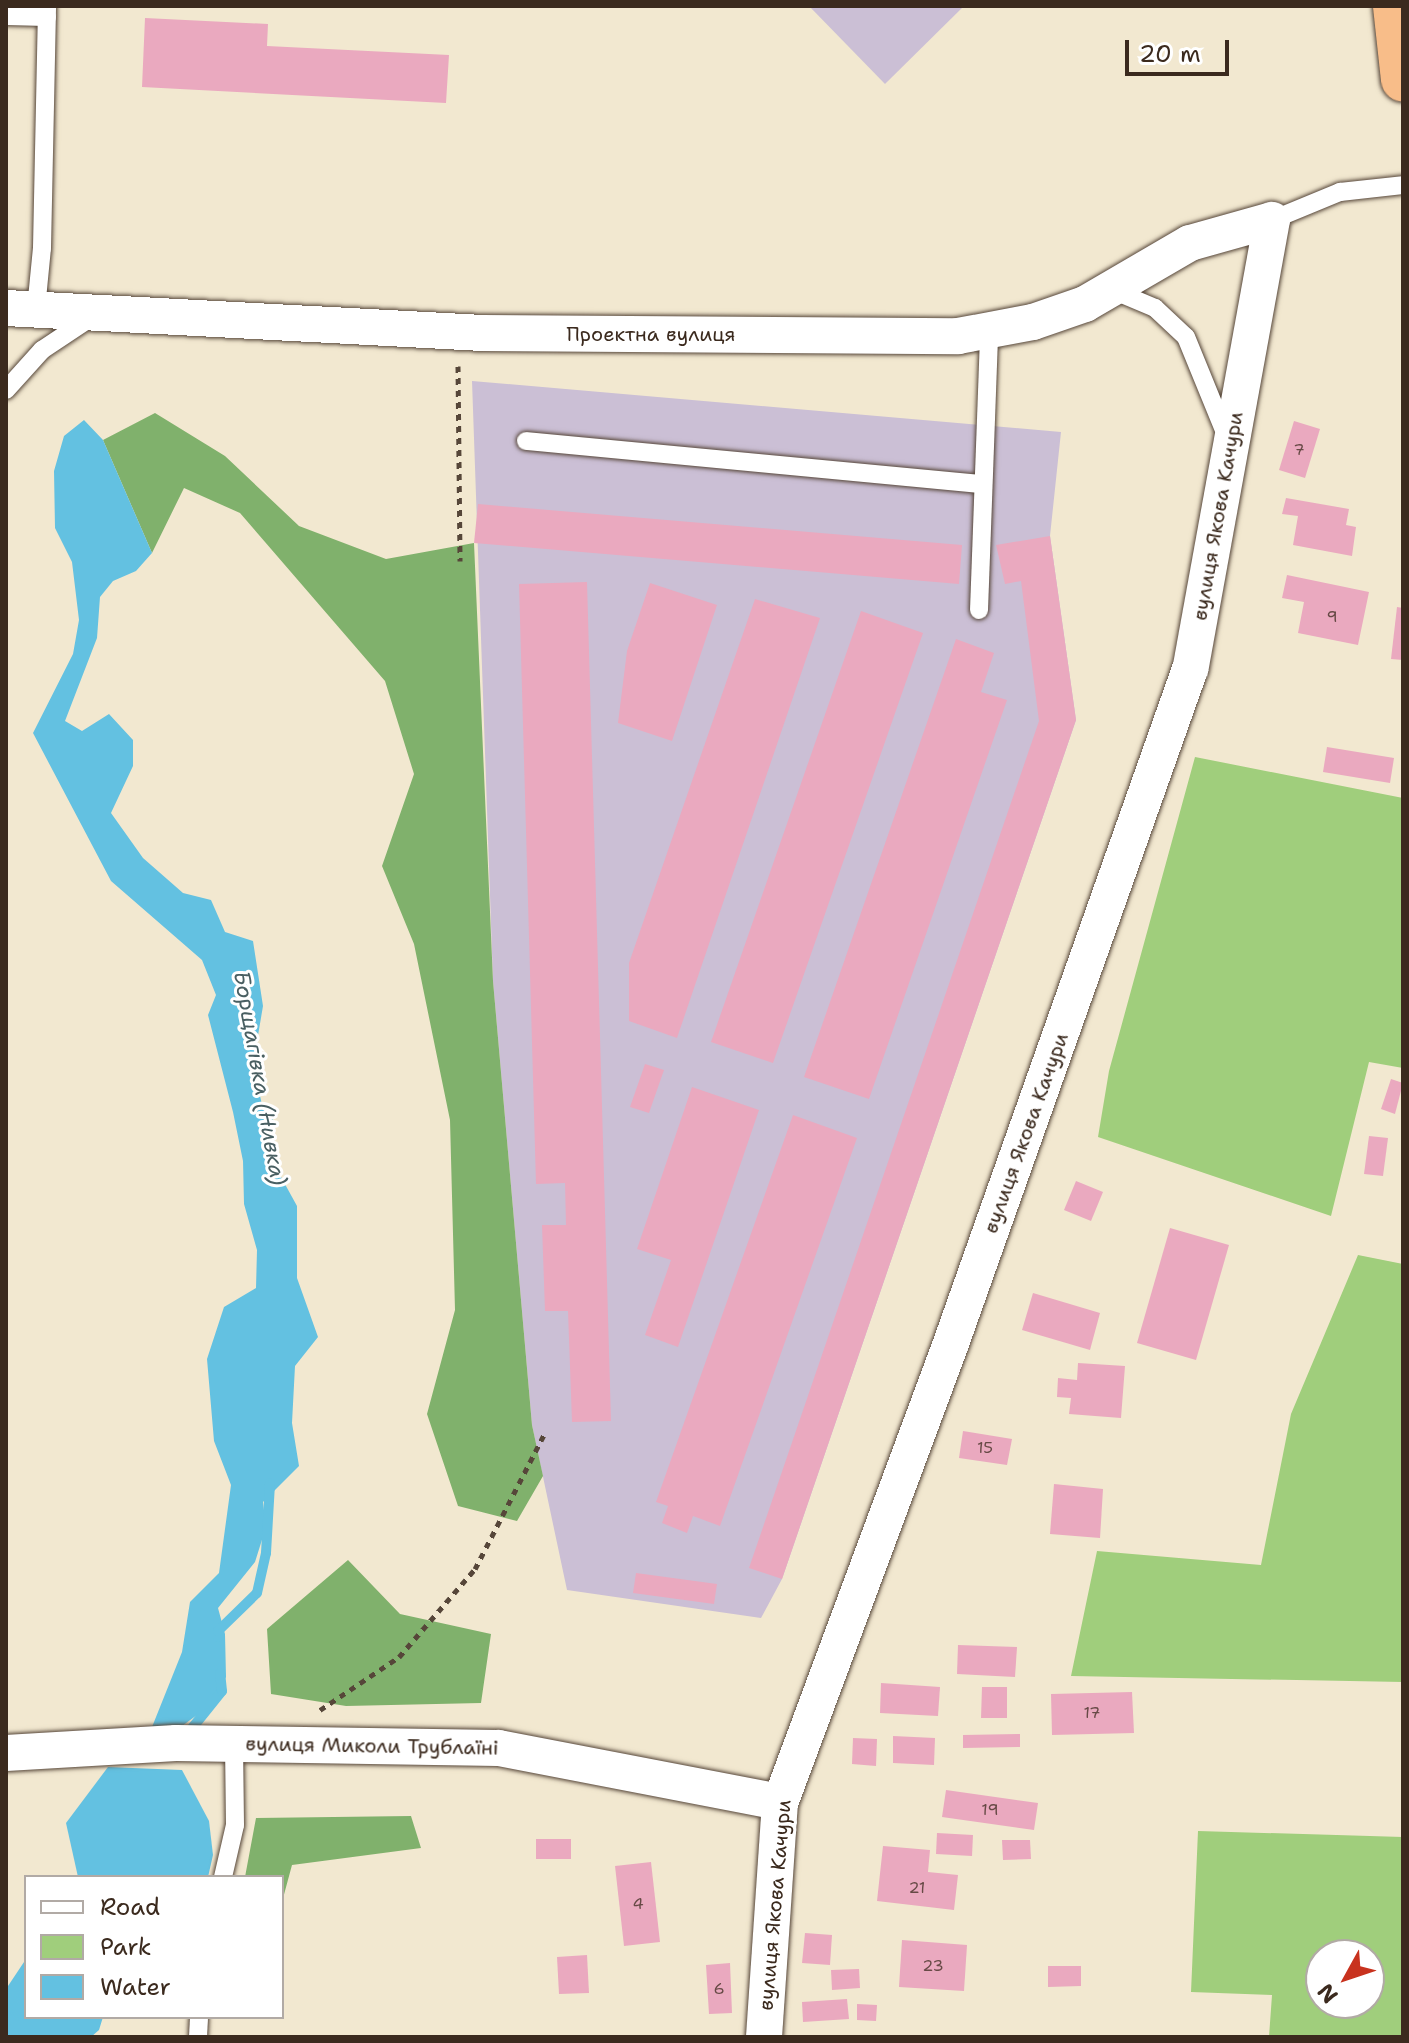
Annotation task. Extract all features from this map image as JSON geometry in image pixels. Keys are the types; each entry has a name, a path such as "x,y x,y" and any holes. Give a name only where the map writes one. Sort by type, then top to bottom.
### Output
{"highway":[{"path":"1395,6 1403,80"}],"street":[{"name":"Проектна вулиця","path":"21,309 458,332 926,337 989,332 1085,304 1190,243 1272,220"},
{"name":"вулиця Якова Качури","path":"764,2037 780,1802 950,1346 1190,669 1272,220"},
{"name":"вулиця Миколи Трублаїні","path":"6,1753 206,1743 499,1748 780,1802"}],"lane":[{"path":"6,16 47,12 42,248 21,309"},
{"path":"1272,220 1340,192 1403,185"},
{"path":"1110,289 1155,308 1186,337 1231,448"},
{"path":"6,390 42,350 99,312"},
{"path":"979,610 989,332"},
{"path":"526,441 982,484"},
{"path":"206,1743 235,1825 223,1875"}],"path":[{"path":"458,332 460,561"},
{"path":"270,1744 408,1646 475,1569 546,1431"}],"shaded area":[{"path":"809,6 964,6 885,84"},
{"path":"472,381 1061,432 1050,536 1076,720 782,1579 761,1618 567,1590 532,1425 493,981"}],"green space":[{"path":"155,413 225,456 299,526 386,559 474,543 493,981 532,1425 543,1476 517,1521 458,1506 427,1414 455,1310 450,1120 414,944 382,866 414,774 385,681 240,513 184,488 152,553 103,440"},
{"path":"1195,757 1403,798 1403,1068 1369,1062 1331,1216 1098,1137 1109,1071"},
{"path":"1358,1255 1403,1264 1403,1682 1071,1676 1097,1551 1261,1565 1291,1414"},
{"path":"348,1560 400,1614 491,1634 481,1703 346,1706 271,1694 267,1629"},
{"path":"411,1816 421,1848 292,1865 284,1895 284,1875 245,1875 256,1818"},
{"path":"1198,1831 1403,1837 1403,2037 1269,2037 1272,1995 1191,1992"}],"water":[{"path":"84,420 103,440 152,553 136,571 113,581 100,597 97,638 65,721 82,731 109,714 133,740 133,766 111,813 143,858 183,893 211,900 225,932 253,941 263,1006 253,1065 263,1109 274,1121 275,1166 297,1206 297,1278 318,1337 295,1366 292,1423 299,1466 263,1502 266,1527 255,1562 218,1608 225,1634 226,1677 208,1707 182,1726 152,1727 182,1652 190,1602 219,1573 231,1485 214,1441 207,1359 224,1307 256,1288 257,1250 244,1204 243,1161 233,1112 208,1015 216,995 202,960 111,881 33,733 73,654 79,620 72,562 55,528 54,471 64,436"},
{"path":"108,1767 182,1770 209,1821 213,1855 208,1875 78,1875 66,1823"},
{"path":"24,1962 24,2019 102,2019 99,2030 91,2037 6,2037 6,1989"}],"building":[{"path":"145,18 268,24 267,46 449,55 446,103 142,87"},
{"path":"1294,421 1320,429 1305,478 1279,470"},
{"path":"1286,498 1349,509 1346,525 1356,527 1352,556 1293,545 1298,516 1282,514"},
{"path":"478,504 962,545 959,584 474,543"},
{"path":"1050,536 1076,720 782,1579 749,1568 1039,721 1021,581 1005,584 996,545"},
{"path":"1287,575 1369,592 1358,645 1298,633 1304,602 1282,598"},
{"path":"587,582 611,1421 572,1422 568,1311 545,1311 542,1225 566,1225 565,1183 536,1184 519,584"},
{"path":"650,583 717,605 672,741 618,723 627,651"},
{"path":"755,599 820,618 677,1038 629,1021 629,963"},
{"path":"1397,607 1403,608 1403,660 1391,659"},
{"path":"861,611 923,633 773,1063 711,1042"},
{"path":"956,639 994,653 981,692 1007,700 869,1099 804,1077"},
{"path":"1327,747 1394,758 1390,783 1323,772"},
{"path":"645,1064 664,1070 649,1113 630,1107"},
{"path":"1391,1079 1403,1083 1395,1114 1381,1109"},
{"path":"692,1087 759,1110 678,1347 645,1335 671,1260 637,1249"},
{"path":"793,1115 857,1138 720,1526 693,1516 687,1533 662,1523 668,1506 656,1502"},
{"path":"1369,1136 1388,1138 1383,1176 1364,1174"},
{"path":"1076,1181 1103,1192 1091,1221 1064,1210"},
{"path":"1170,1228 1229,1245 1196,1360 1137,1343"},
{"path":"1033,1293 1100,1313 1090,1350 1022,1330"},
{"path":"1078,1363 1125,1366 1121,1418 1069,1414 1071,1398 1057,1397 1058,1378 1077,1380"},
{"path":"963,1431 1012,1439 1007,1465 959,1458"},
{"path":"1054,1484 1103,1489 1100,1538 1050,1534"},
{"path":"636,1573 717,1584 714,1604 633,1593"},
{"path":"958,1645 1017,1647 1015,1677 957,1674"},
{"path":"881,1683 940,1687 938,1716 880,1713"},
{"path":"982,1687 1007,1687 1007,1718 981,1718"},
{"path":"1132,1692 1134,1733 1052,1735 1051,1694"},
{"path":"1020,1734 1020,1747 963,1748 963,1735"},
{"path":"893,1736 935,1738 934,1765 893,1763"},
{"path":"853,1738 877,1739 876,1766 852,1764"},
{"path":"946,1790 1038,1803 1034,1830 942,1817"},
{"path":"937,1833 973,1835 972,1856 936,1854"},
{"path":"536,1839 571,1839 571,1859 536,1859"},
{"path":"1002,1840 1030,1840 1031,1859 1003,1860"},
{"path":"883,1846 930,1850 928,1872 958,1875 954,1910 877,1901"},
{"path":"651,1862 660,1942 624,1946 615,1866"},
{"path":"805,1933 832,1935 830,1965 802,1963"},
{"path":"902,1940 967,1945 964,1991 899,1987"},
{"path":"587,1955 589,1993 559,1994 557,1957"},
{"path":"730,1963 732,2013 709,2014 706,1965"},
{"path":"1048,1966 1081,1966 1081,1986 1048,1987"},
{"path":"859,1969 860,1988 832,1990 831,1970"},
{"path":"847,1999 849,2019 803,2022 802,2002"},
{"path":"857,2004 877,2005 876,2021 857,2020"}],"waterway":[{"name":"Борщагівка (Нивка)","path":"218,1637 218,1631 257,1593 266,1553 270,1483"},
{"name":"Борщагівка (Нивка)","path":"191,1739 193,1727 222,1691 220,1673"}]}
